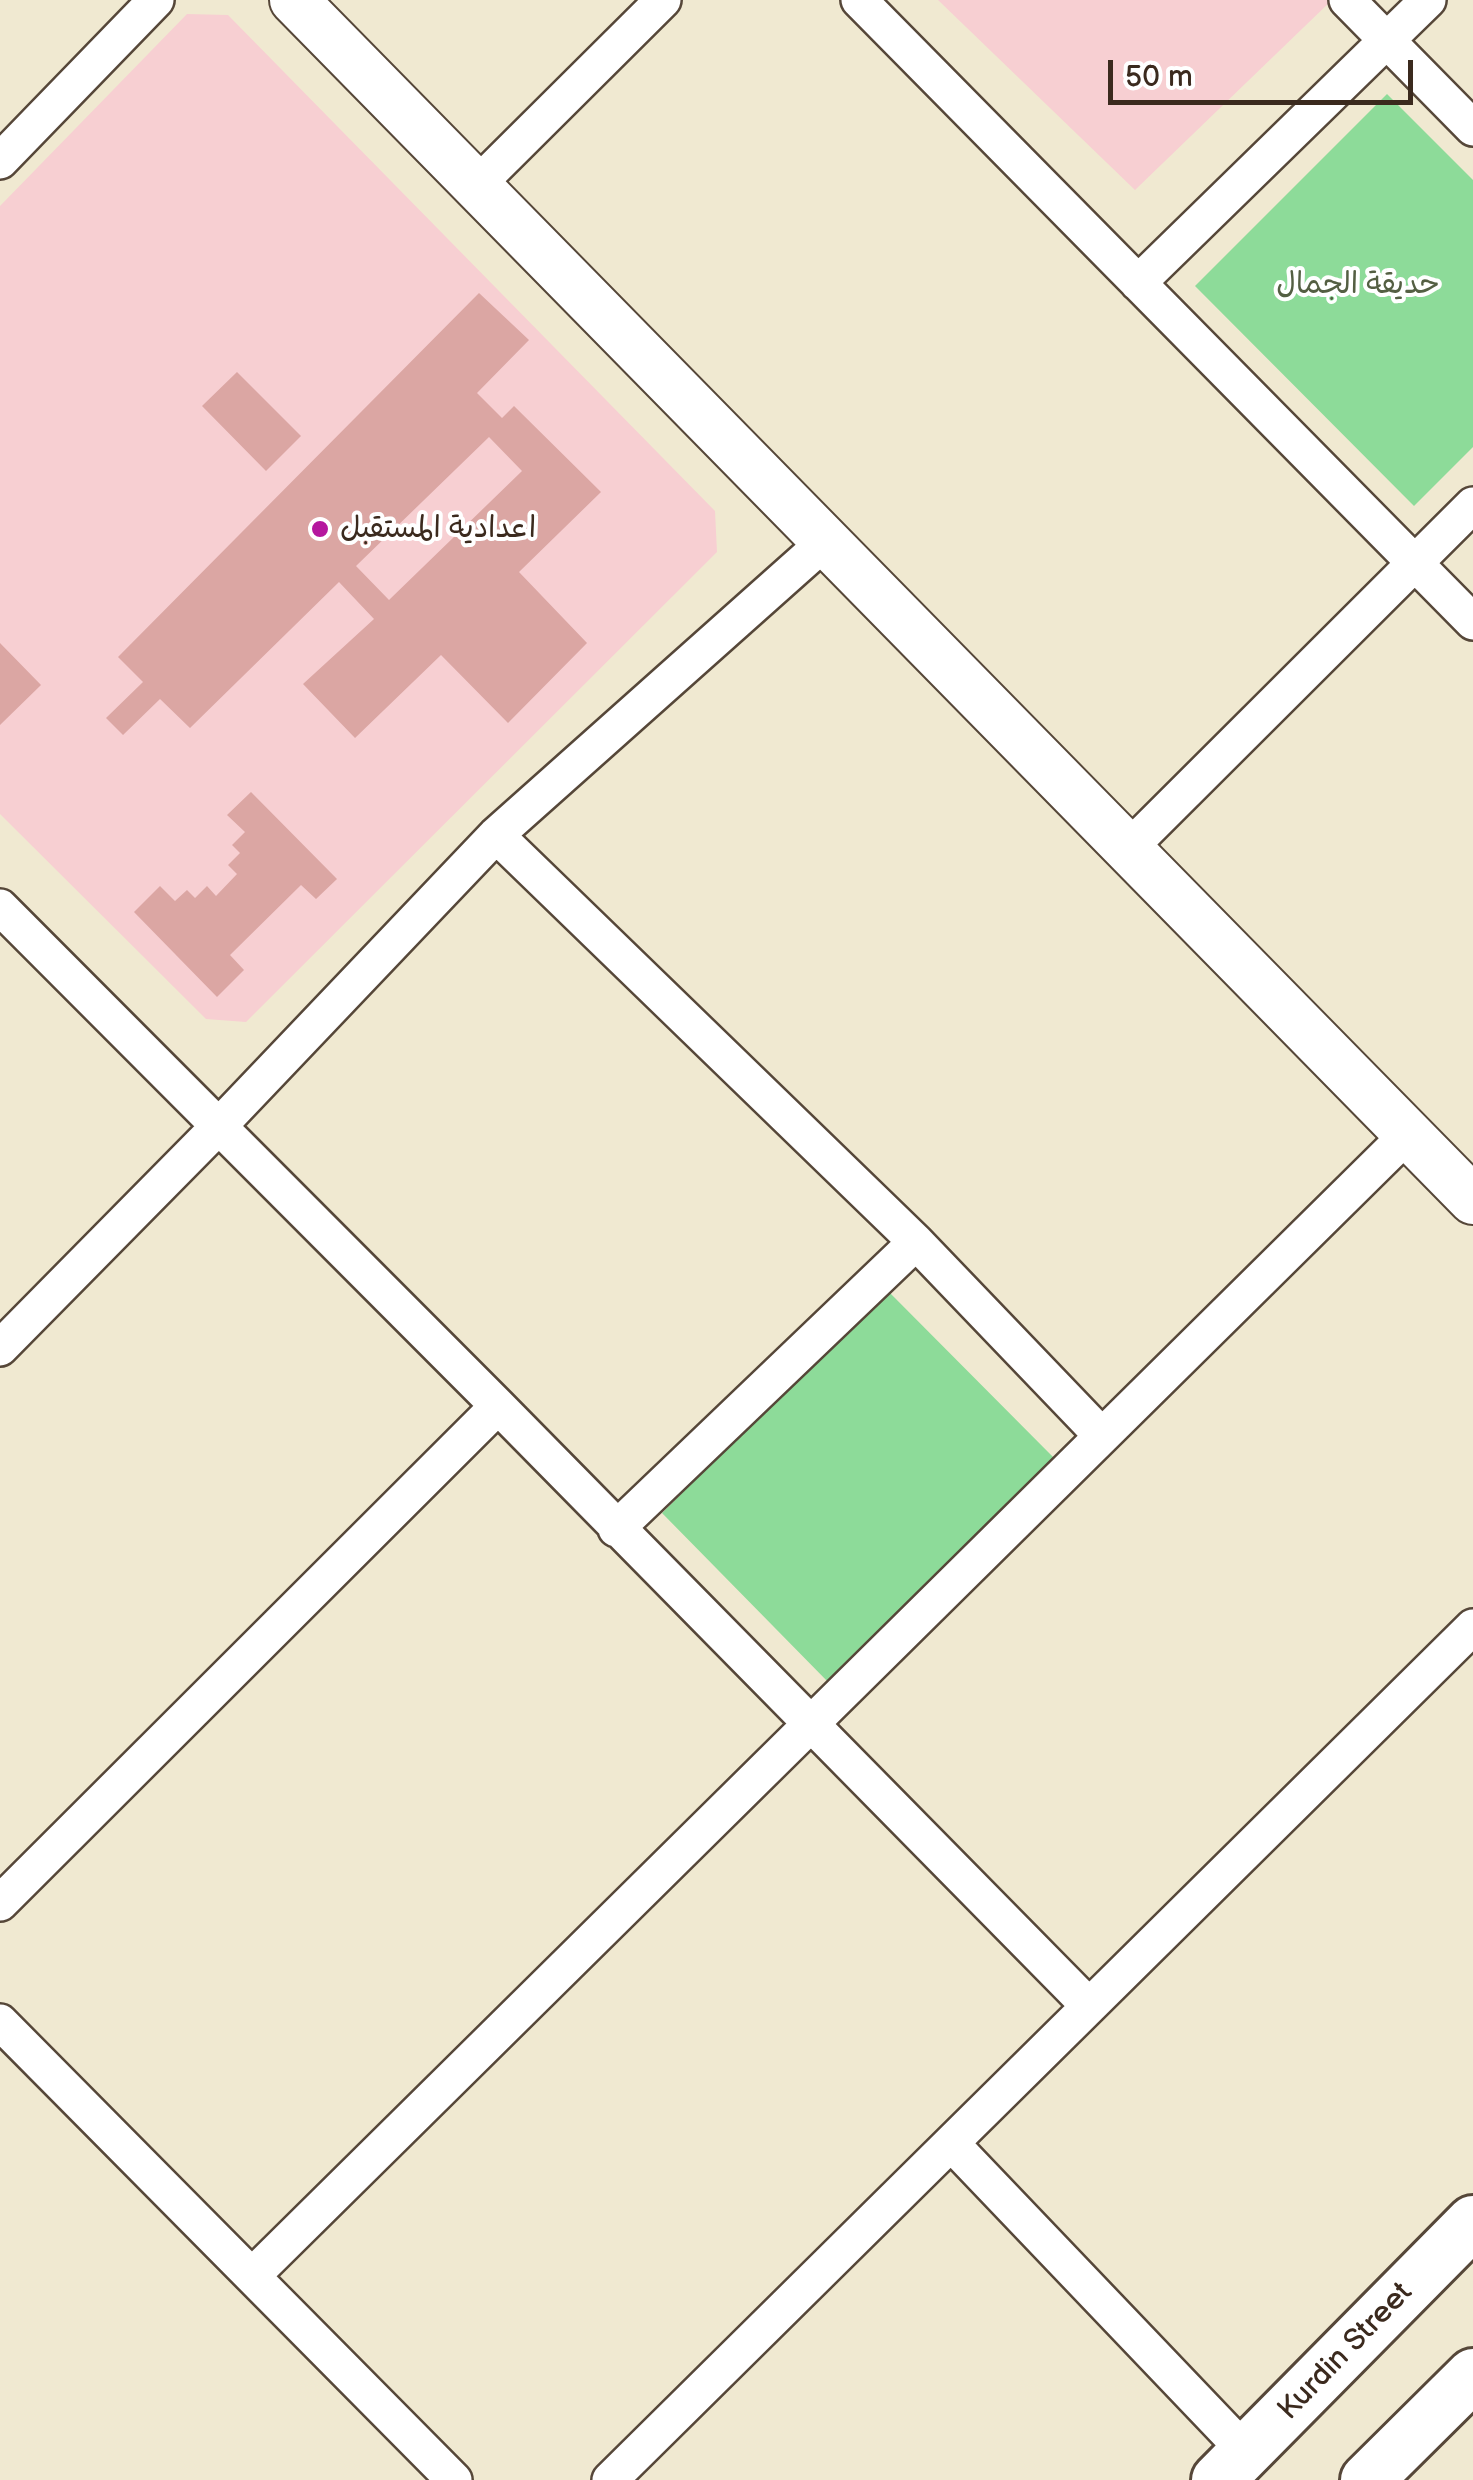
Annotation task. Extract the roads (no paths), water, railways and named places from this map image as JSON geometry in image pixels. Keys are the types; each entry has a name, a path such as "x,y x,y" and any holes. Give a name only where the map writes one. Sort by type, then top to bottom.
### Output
{"main road":[{"name":"Kurdin Street","path":"1232,2466 1473,2222"},
{"path":"1367,2480 1473,2374"}],"street":[{"path":"0,161 156,0"},
{"path":"294,0 1473,1200"},
{"path":"475,186 662,0"},
{"path":"859,0 1473,622"},
{"path":"1347,0 1473,128"},
{"path":"1138,283 1428,0"},
{"path":"1128,848 1473,505"},
{"path":"0,1348 218,1127 496,835 826,541"},
{"path":"496,835 916,1242 1102,1436"},
{"path":"0,907 1089,2006"},
{"path":"252,2276 1408,1134"},
{"path":"616,1529 916,1242"},
{"path":"0,1904 498,1406"},
{"path":"610,2480 1473,1627"},
{"path":"0,2022 454,2480"},
{"path":"951,2143 1232,2466"}],"place":[{"name":"اعدادية المستقبل","path":"320,529"}],"park label":[{"name":"حديقة الجمال","path":"1358,285"}]}
